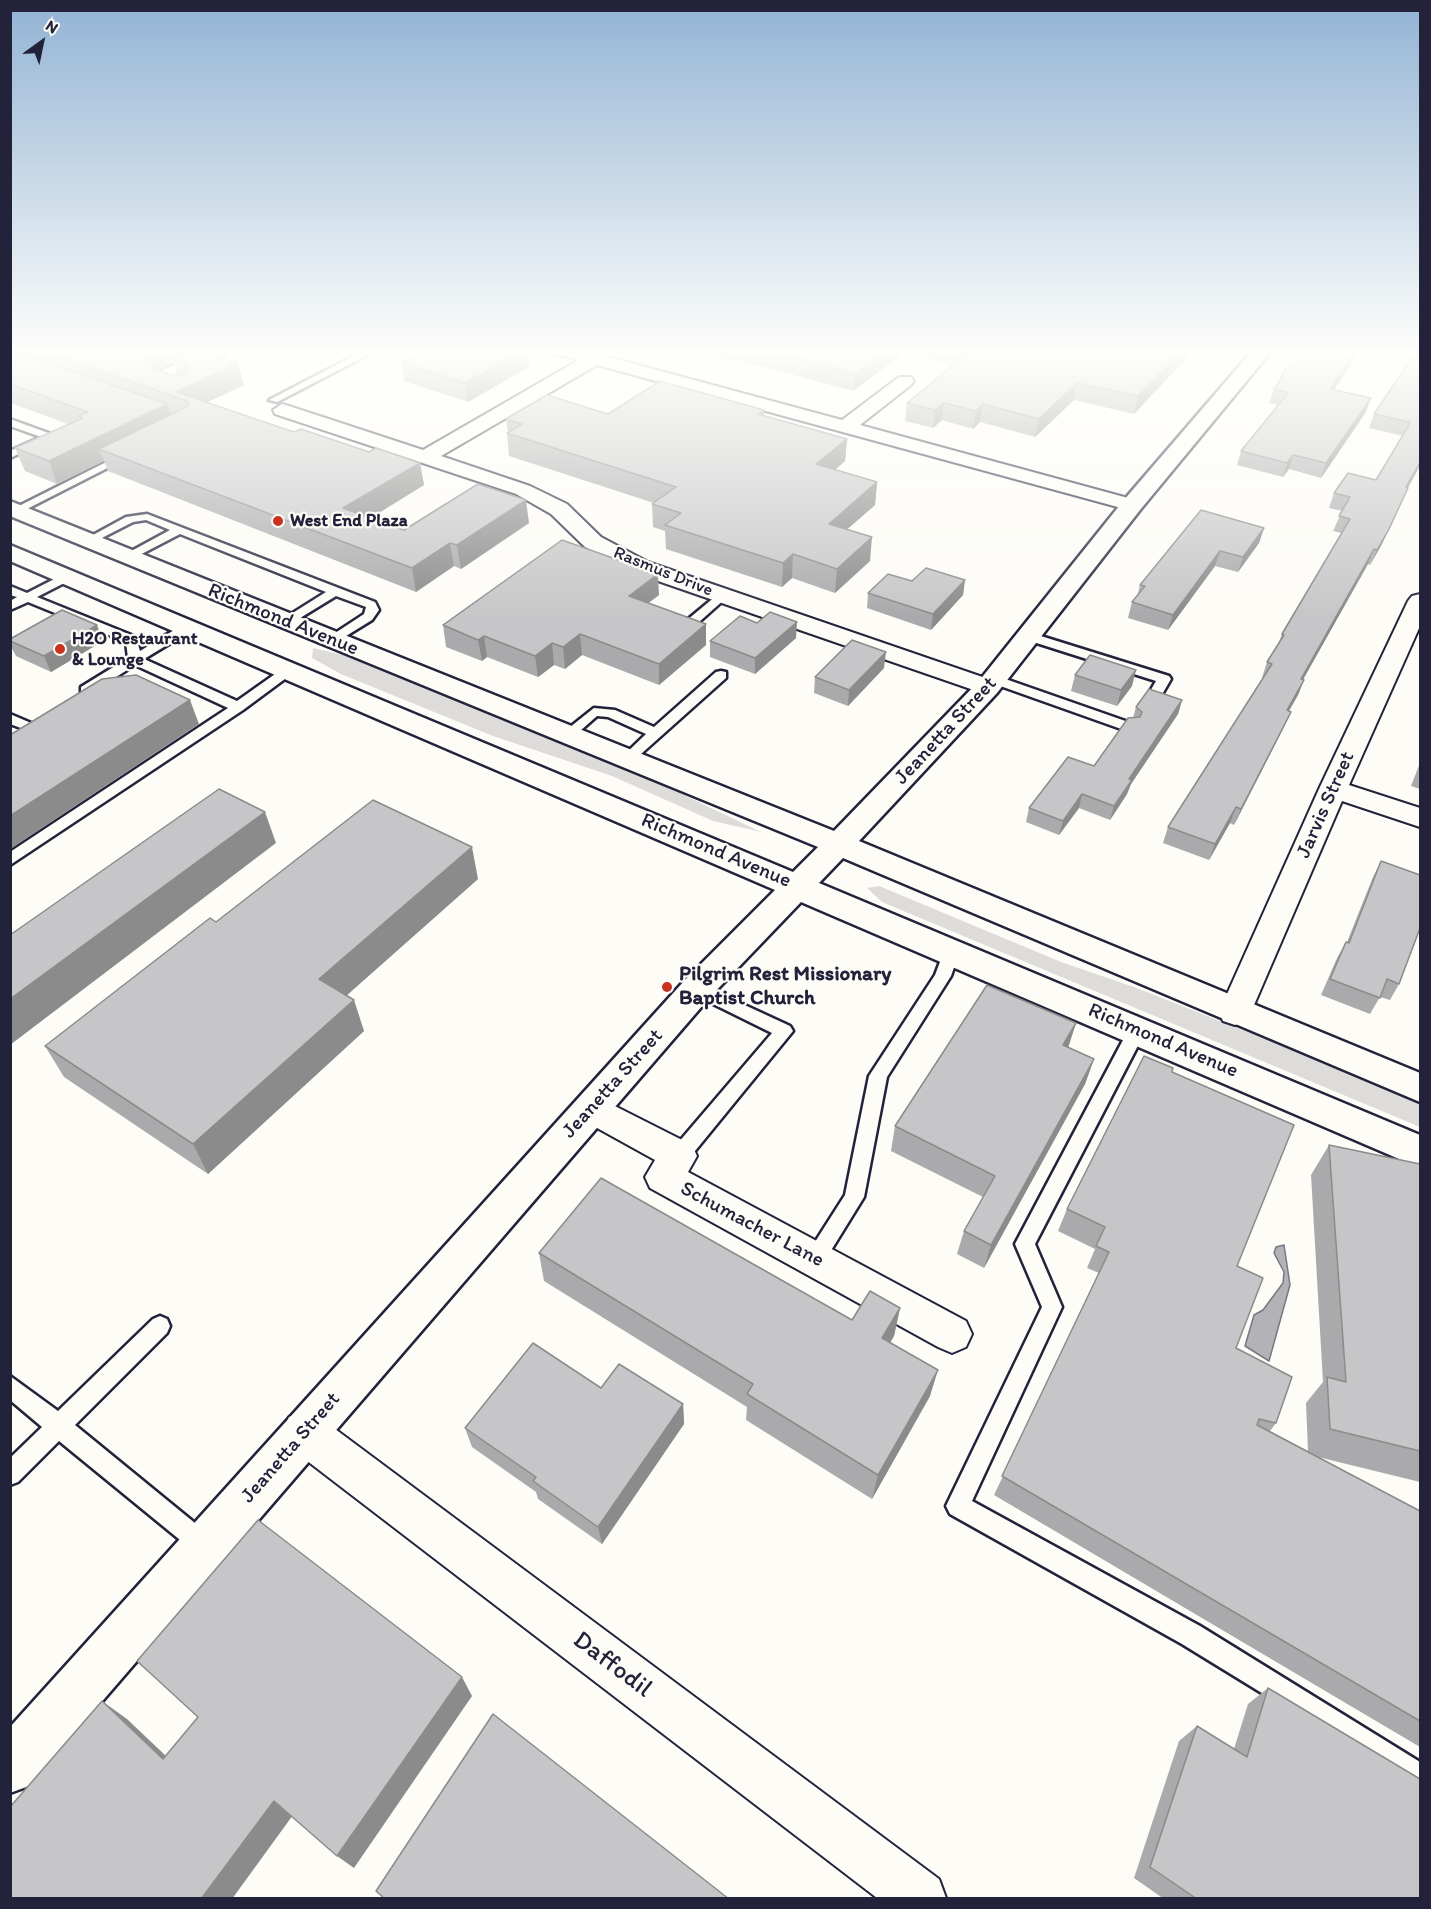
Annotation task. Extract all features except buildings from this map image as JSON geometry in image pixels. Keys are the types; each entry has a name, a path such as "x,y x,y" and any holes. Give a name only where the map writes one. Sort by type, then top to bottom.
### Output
{"main road":[{"name":"Jeanetta Street","path":"10,1767 697,989 991,683 1132,505 1189,438"},
{"name":"Richmond Avenue","path":"14,509 287,622 838,844 1420,1088"},
{"name":"Richmond Avenue","path":"12,553 952,950 1420,1152"}],"street":[{"name":"Rasmus Drive","path":"372,438 531,494 559,509 593,542 640,567 722,596 991,683"},
{"path":"425,457 458,438"},
{"path":"881,438 1132,505"},
{"name":"Jarvis Street","path":"1235,1012 1333,789 1413,633 1420,601"},
{"path":"1333,789 1420,819"},
{"name":"Schumacher Lane","path":"591,1108 679,1156 663,1177 952,1334"},
{"name":"Daffodil","path":"304,1432 920,1899"}],"lane":[{"path":"10,455 48,438"},
{"path":"14,509 135,452"},
{"path":"88,541 139,516 370,605 373,610 368,617 333,640"},
{"path":"128,557 178,530"},
{"path":"10,606 68,576"},
{"path":"10,590 132,640 135,660"},
{"path":"287,622 335,591"},
{"path":"685,628 722,596"},
{"path":"46,621 63,611"},
{"path":"76,696 188,627"},
{"path":"1028,636 1164,679 1152,700"},
{"path":"135,660 238,707"},
{"path":"10,860 290,670"},
{"path":"627,759 721,675"},
{"path":"991,683 1129,727"},
{"path":"567,735 594,712 610,713 655,733"},
{"path":"10,718 26,726"},
{"path":"10,735 40,718"},
{"path":"815,1259 854,1197 878,1076 943,976 952,950"},
{"path":"679,1156 784,1031 697,989"},
{"path":"1137,1030 1025,1244 1052,1306 958,1506 1191,1635 1420,1777"},
{"path":"10,1474 160,1326"},
{"path":"10,1386 205,1545"}],"shaded area":[{"path":"313,648 352,657 640,774 761,832 713,821 612,776 493,736 341,674 312,658"},
{"path":"879,886 1061,962 1134,987 1420,1100 1420,1127 882,902 867,888"},
{"path":"1284,1245 1290,1285 1269,1361 1245,1346 1254,1315 1263,1310 1283,1283 1284,1272 1274,1253 1276,1247"}],"place":[{"name":"West End Plaza","path":"278,521"},
{"name":"H2O Restaurant & Lounge","path":"60,649"},
{"name":"Pilgrim Rest Missionary Baptist Church","path":"667,987"}]}
